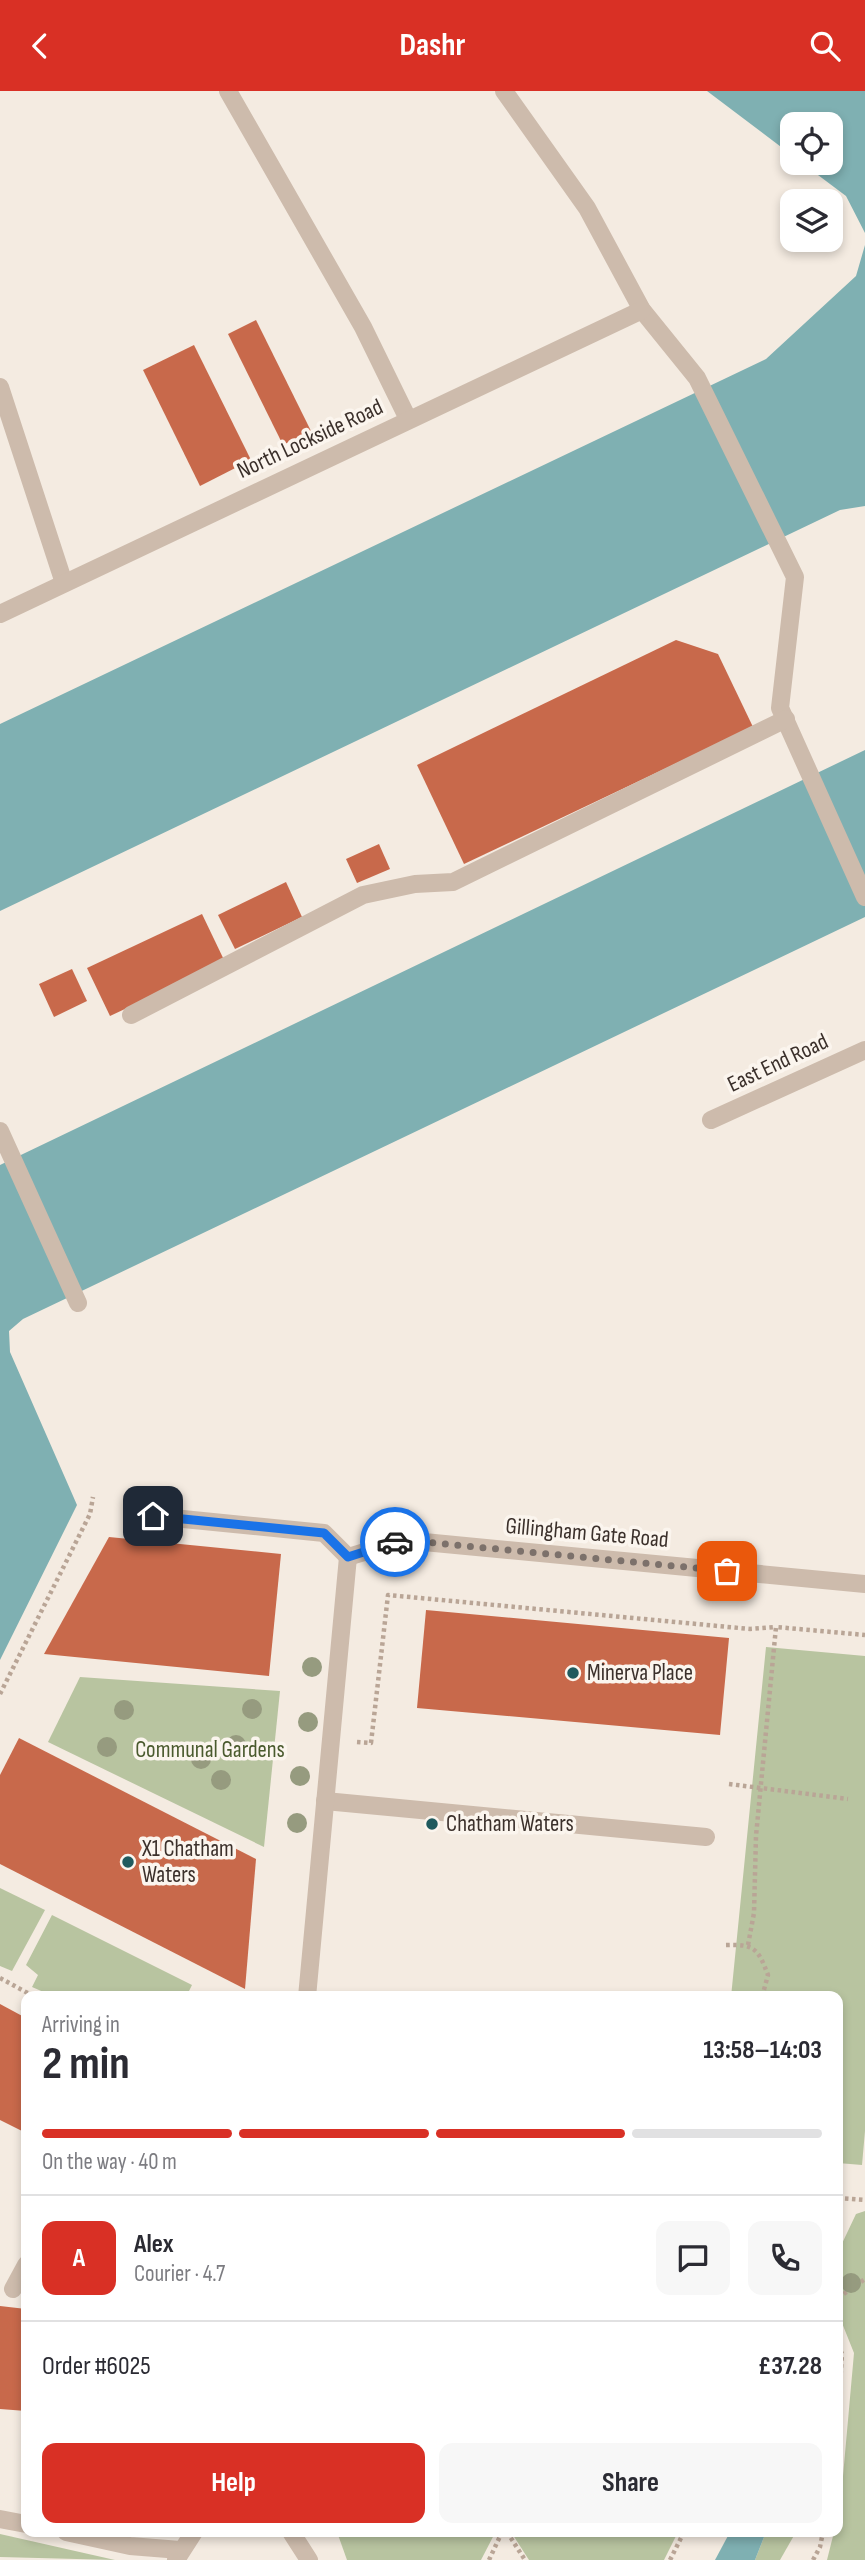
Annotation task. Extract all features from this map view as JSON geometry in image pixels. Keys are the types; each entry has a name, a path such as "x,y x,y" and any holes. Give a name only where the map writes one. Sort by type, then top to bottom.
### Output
{"street":[{"path":"228,91 363,327 408,419"},
{"path":"504,91 587,208 642,310 697,378 795,577 780,708 865,897"},
{"name":"North Lockside Road","path":"0,614 642,310"},
{"path":"0,387 64,583"},
{"path":"131,1015 363,895 415,884 453,882 786,719"},
{"name":"East End Road","path":"711,1120 865,1050"},
{"path":"3,1138 78,1303"},
{"path":"153,1516 324,1533 348,1557 308,1991"},
{"name":"Gillingham Gate Road","path":"348,1557 397,1542 424,1542 865,1584"},
{"path":"324,1801 706,1837"},
{"path":"0,2519 21,2523"},
{"path":"89,2537 178,2555 191,2537"},
{"path":"294,2537 309,2560"}],"path":[{"path":"0,1694 90,1514 93,1497"},
{"path":"330,1739 371,1743 388,1595 750,1629 776,1627 865,1635"},
{"path":"748,1945 754,1913 761,1789 776,1627"},
{"path":"729,1784 848,1798"},
{"path":"726,1945 748,1945 756,1950 768,1975 764,1991"},
{"path":"0,1978 24,1991"},
{"path":"843,2198 865,2200"},
{"path":"843,2294 865,2279"},
{"path":"489,2560 502,2537"},
{"path":"509,2537 525,2560"},
{"path":"670,2560 682,2537"},
{"path":"813,2560 822,2537"}],"green space":[{"path":"766,1647 865,1656 865,2131 862,2165 843,2163 843,1991 732,1991"},
{"name":"Communal Gardens","path":"80,1677 280,1691 264,1847 48,1742"},
{"path":"0,1888 45,1910 12,1971 0,1966"},
{"path":"52,1915 192,1985 189,1991 41,1991 32,1987 38,1975 26,1965"},
{"path":"865,2211 865,2560 827,2560 833,2537 843,2537 843,2476 854,2353 843,2326 843,2241 856,2214"},
{"path":"0,2534 115,2560 0,2557"},
{"path":"339,2537 493,2537 481,2560 347,2560"},
{"path":"514,2537 676,2537 664,2560 529,2560"},
{"path":"764,2537 793,2537 780,2560 755,2560"}],"water":[{"path":"707,91 865,91 865,233 843,194 843,189 837,189 818,175 843,175 843,112 780,112 780,146"},
{"path":"865,245 865,506 840,510 0,911 0,724 766,359 856,276"},
{"path":"865,750 865,917 23,1319 9,1331 10,1352 77,1505 0,1660 0,1165"},
{"path":"727,2537 764,2537 755,2560 715,2560"}],"building":[{"path":"256,320 311,431 283,445 228,334"},
{"path":"194,345 251,460 200,486 143,370"},
{"path":"676,640 718,654 753,727 464,864 417,765"},
{"path":"379,844 390,869 357,883 346,859"},
{"path":"286,882 302,917 235,949 218,915"},
{"path":"202,914 225,962 110,1016 87,968"},
{"path":"72,969 87,1001 54,1017 39,984"},
{"path":"109,1537 281,1554 269,1676 44,1654"},
{"name":"Minerva Place","path":"426,1610 729,1638 720,1735 417,1708"},
{"name":"X1 Chatham Waters","path":"19,1738 256,1859 245,1989 0,1864 0,1775"},
{"path":"0,2004 21,2015 21,2130 0,2120"},
{"path":"0,2306 21,2308 21,2411 0,2409"}],"way so far":[{"path":"395,1542 424,1542 727,1571"}],"place":[{"name":"Minerva Place","path":"573,1673"},
{"name":"Chatham Waters","path":"432,1824"},
{"name":"X1 Chatham Waters","path":"128,1862"}],"route":[{"path":"153,1516 324,1533 348,1557 395,1542"}]}
